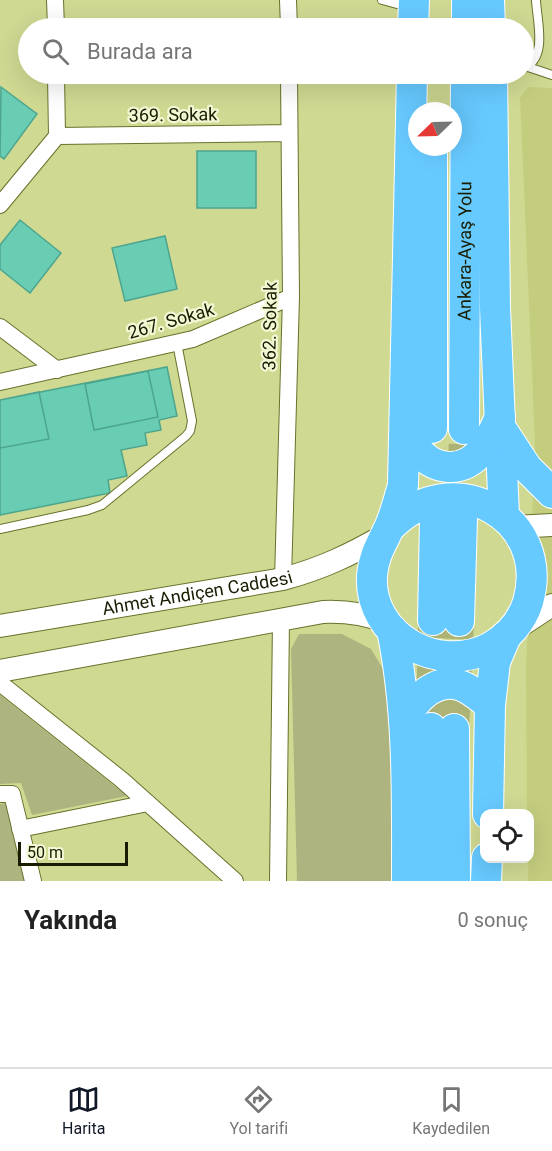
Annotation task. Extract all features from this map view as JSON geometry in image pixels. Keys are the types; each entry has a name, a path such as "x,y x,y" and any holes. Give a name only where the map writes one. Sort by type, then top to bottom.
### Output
{"highway":[{"path":"467,0 467,18"},
{"path":"489,0 490,18"},
{"path":"412,84 419,427 416,447 425,458 436,465 449,468 466,465 484,449 501,422"},
{"path":"432,84 432,102"},
{"name":"Ankara-Ayaş Yolu","path":"464,429 487,84"},
{"path":"488,84 495,308 509,522"},
{"name":"Ankara-Ayaş Yolu","path":"419,427 432,156"},
{"path":"501,422 522,462 552,493"},
{"path":"419,427 403,485 374,560 372,578 374,595 380,612 389,626 430,725 455,881"},
{"path":"387,531 400,516 413,507 444,497 460,497 491,507 509,522 528,552 532,580 526,608 508,634 495,662 490,705 488,809"},
{"path":"446,620 448,519"},
{"path":"389,626 416,649 432,655 449,657 482,652 508,634"},
{"path":"429,881 430,725 416,700 443,684 451,683 462,686 490,705"},
{"path":"407,881 430,725"},
{"path":"486,881 487,863"}],"main road":[{"path":"509,522 552,525"},
{"name":"Ahmet Andiçen Caddesi","path":"0,626 284,579 335,562 387,531"},
{"path":"508,634 552,605"},
{"path":"0,671 281,619 340,612 369,615 389,626"}],"street":[{"path":"55,0 56,18"},
{"path":"288,0 289,18"},
{"path":"0,205 57,136 56,84"},
{"name":"362. Sokak","path":"284,579 291,297 289,84"},
{"name":"369. Sokak","path":"57,136 290,133"},
{"name":"267. Sokak","path":"0,382 177,343 215,330 291,297"},
{"path":"0,327 57,370"},
{"path":"278,881 281,619"},
{"path":"0,683 148,803 235,881"},
{"path":"0,794 12,794 33,881"},
{"path":"20,829 148,803"}],"lane":[{"path":"382,0 421,13"},
{"path":"534,60 539,48 536,0"},
{"path":"534,70 552,75"},
{"path":"0,529 102,505 186,436 190,431 192,421 177,343"}],"shaded area":[{"path":"528,87 552,88 552,881 528,881 529,863 534,863 534,809 527,809 526,669 535,445 520,98"},
{"path":"299,634 342,634 371,649 386,674 393,705 393,881 297,881 291,649"},
{"path":"0,695 127,796 32,815 21,783 0,784"},
{"path":"7,803 25,881 0,881 0,804"}],"building":[{"path":"1,87 37,114 4,159 0,156"},
{"path":"197,151 256,151 256,208 197,208"},
{"path":"20,220 61,253 30,293 0,269 0,245"},
{"path":"165,236 177,289 125,301 112,248"},
{"path":"167,367 177,416 159,420 161,430 145,433 147,445 121,450 127,476 108,480 110,493 0,515 0,400"},
{"path":"148,371 158,417 94,430 85,384"},
{"path":"39,392 49,439 0,448 0,400"}],"tunnel":[{"path":"462,519 464,429"},
{"path":"431,728 433,620"},
{"path":"454,729 459,621"}]}
